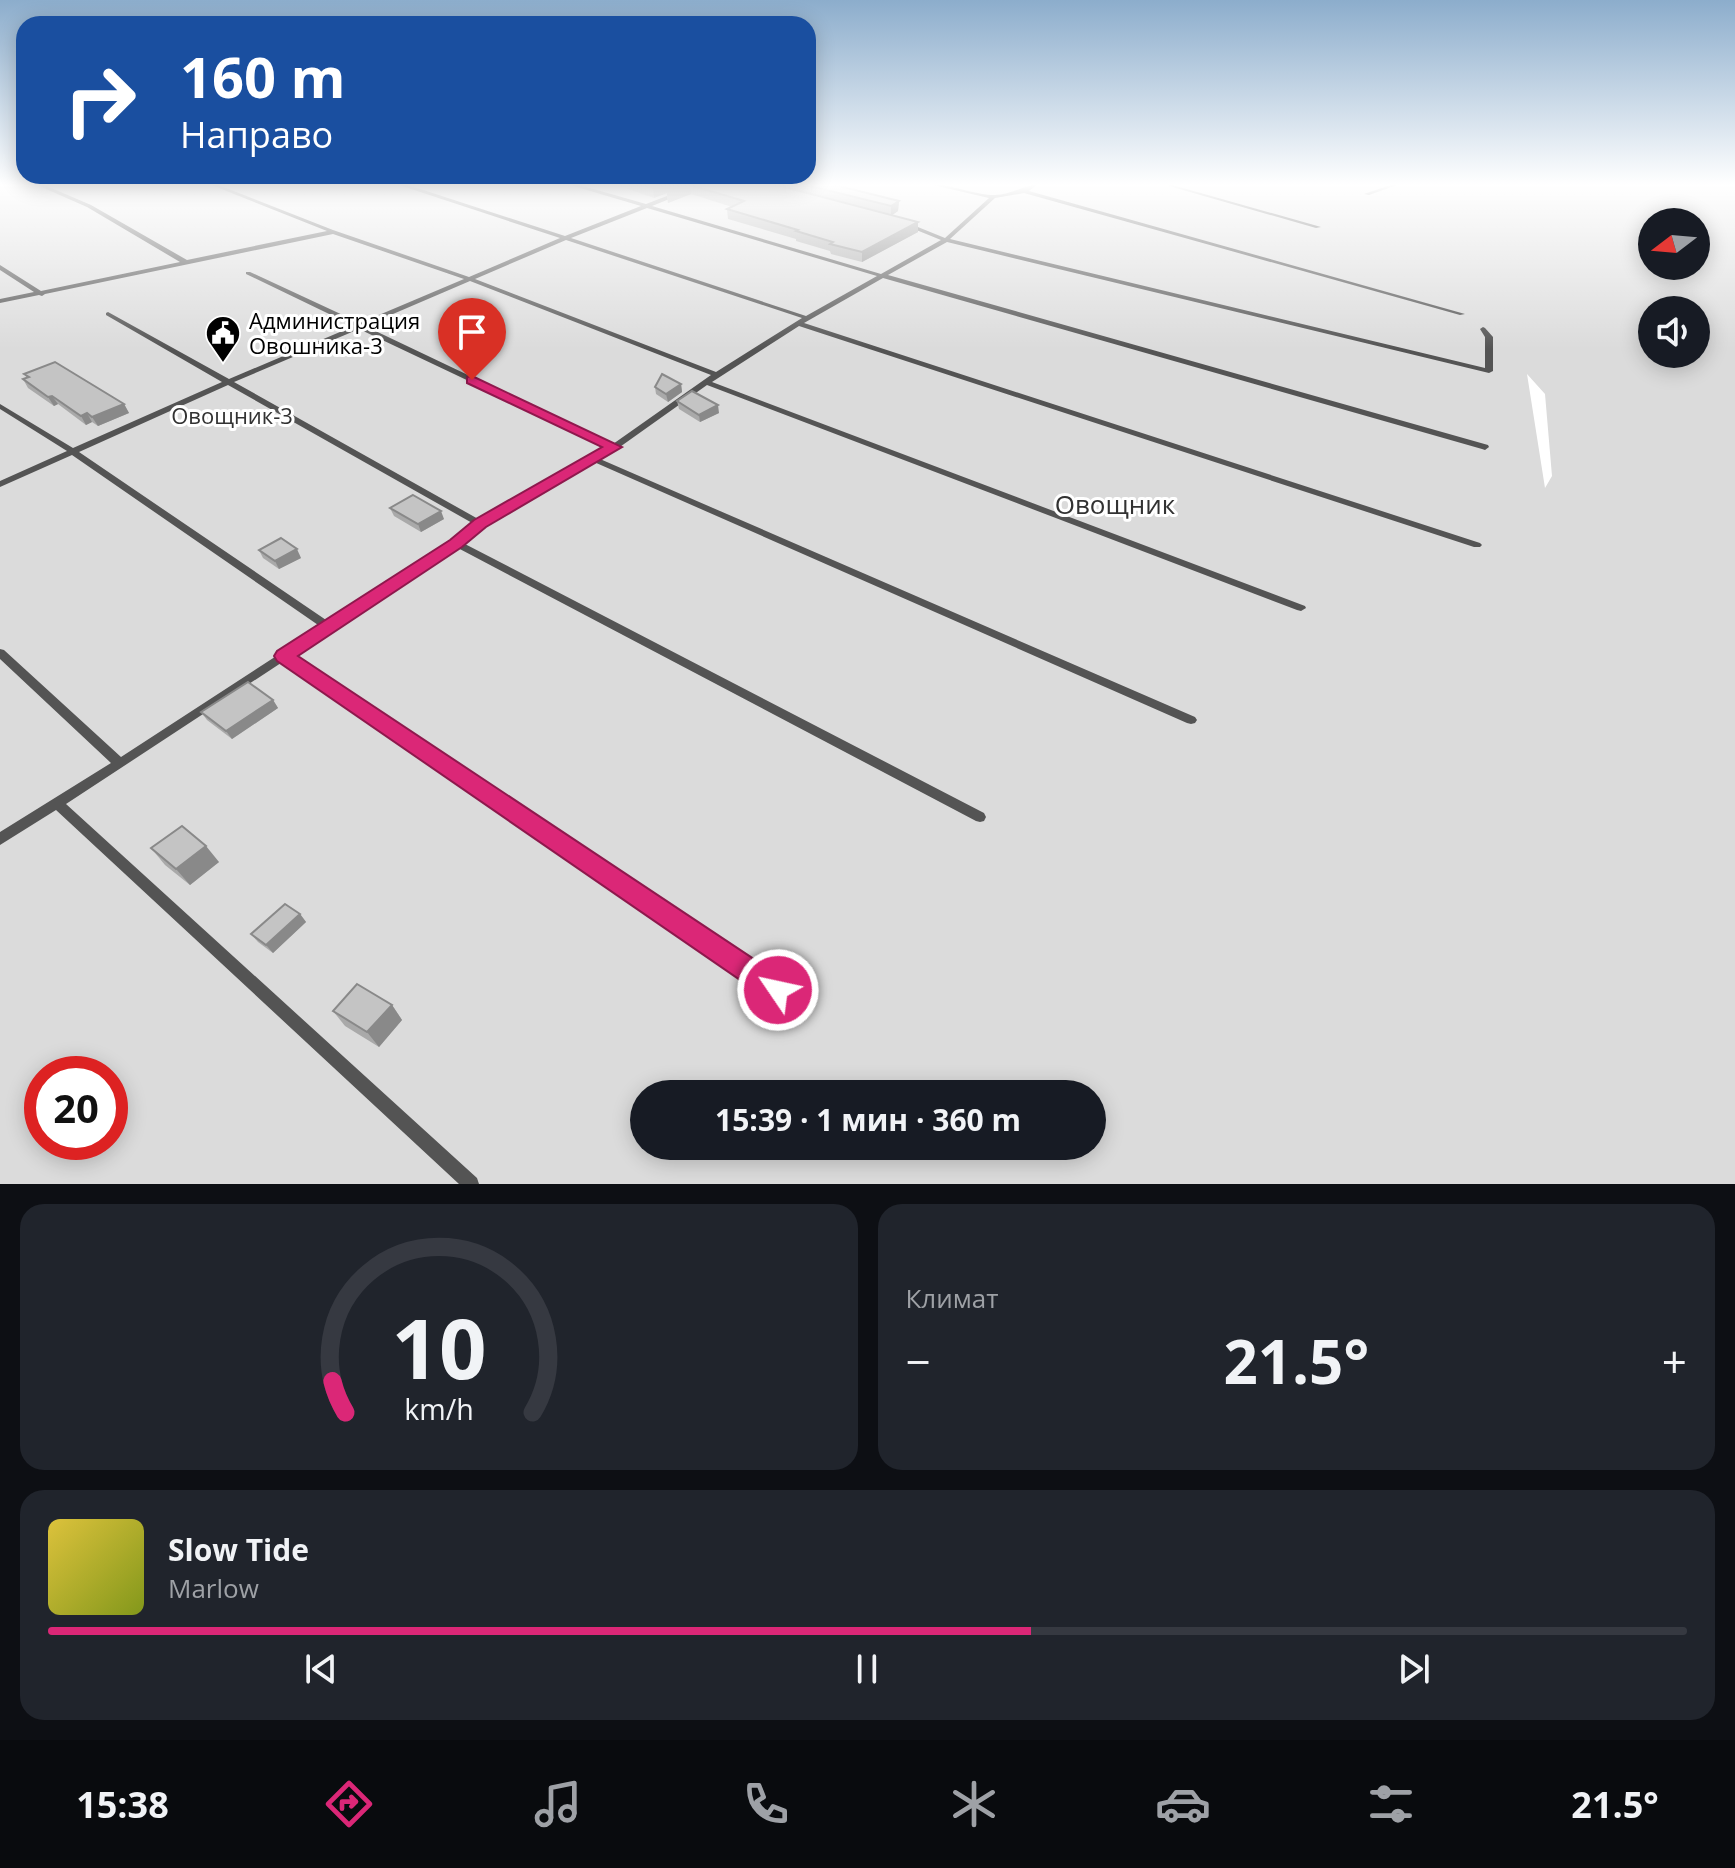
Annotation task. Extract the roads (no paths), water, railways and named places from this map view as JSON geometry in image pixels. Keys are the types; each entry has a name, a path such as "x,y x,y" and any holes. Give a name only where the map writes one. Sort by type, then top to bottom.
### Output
{"lane":[{"path":"146,239 187,263"},
{"path":"0,301 299,239"},
{"path":"354,239 472,280 717,375"},
{"path":"0,484 228,382 563,239"},
{"path":"565,239 1477,545"},
{"path":"760,239 1485,447"},
{"path":"1196,239 1462,314"},
{"path":"0,839 329,627 480,524 614,447 706,382 803,321 879,275 946,240 1489,371 1489,337 1483,329"},
{"path":"0,267 42,294"},
{"path":"248,273 614,447"},
{"path":"108,314 480,524"},
{"path":"706,382 1301,608"},
{"path":"0,406 74,452 329,627"},
{"path":"594,459 1191,720"},
{"path":"456,543 980,817"},
{"path":"0,653 120,764"},
{"path":"284,656 778,990"},
{"path":"57,803 471,1184"}],"place":[{"name":"Администрация Овошника-3","path":"223,364"}],"park label":[{"name":"Овощник-3","path":"232,415"},
{"name":"Овощник","path":"1115,504"}]}
